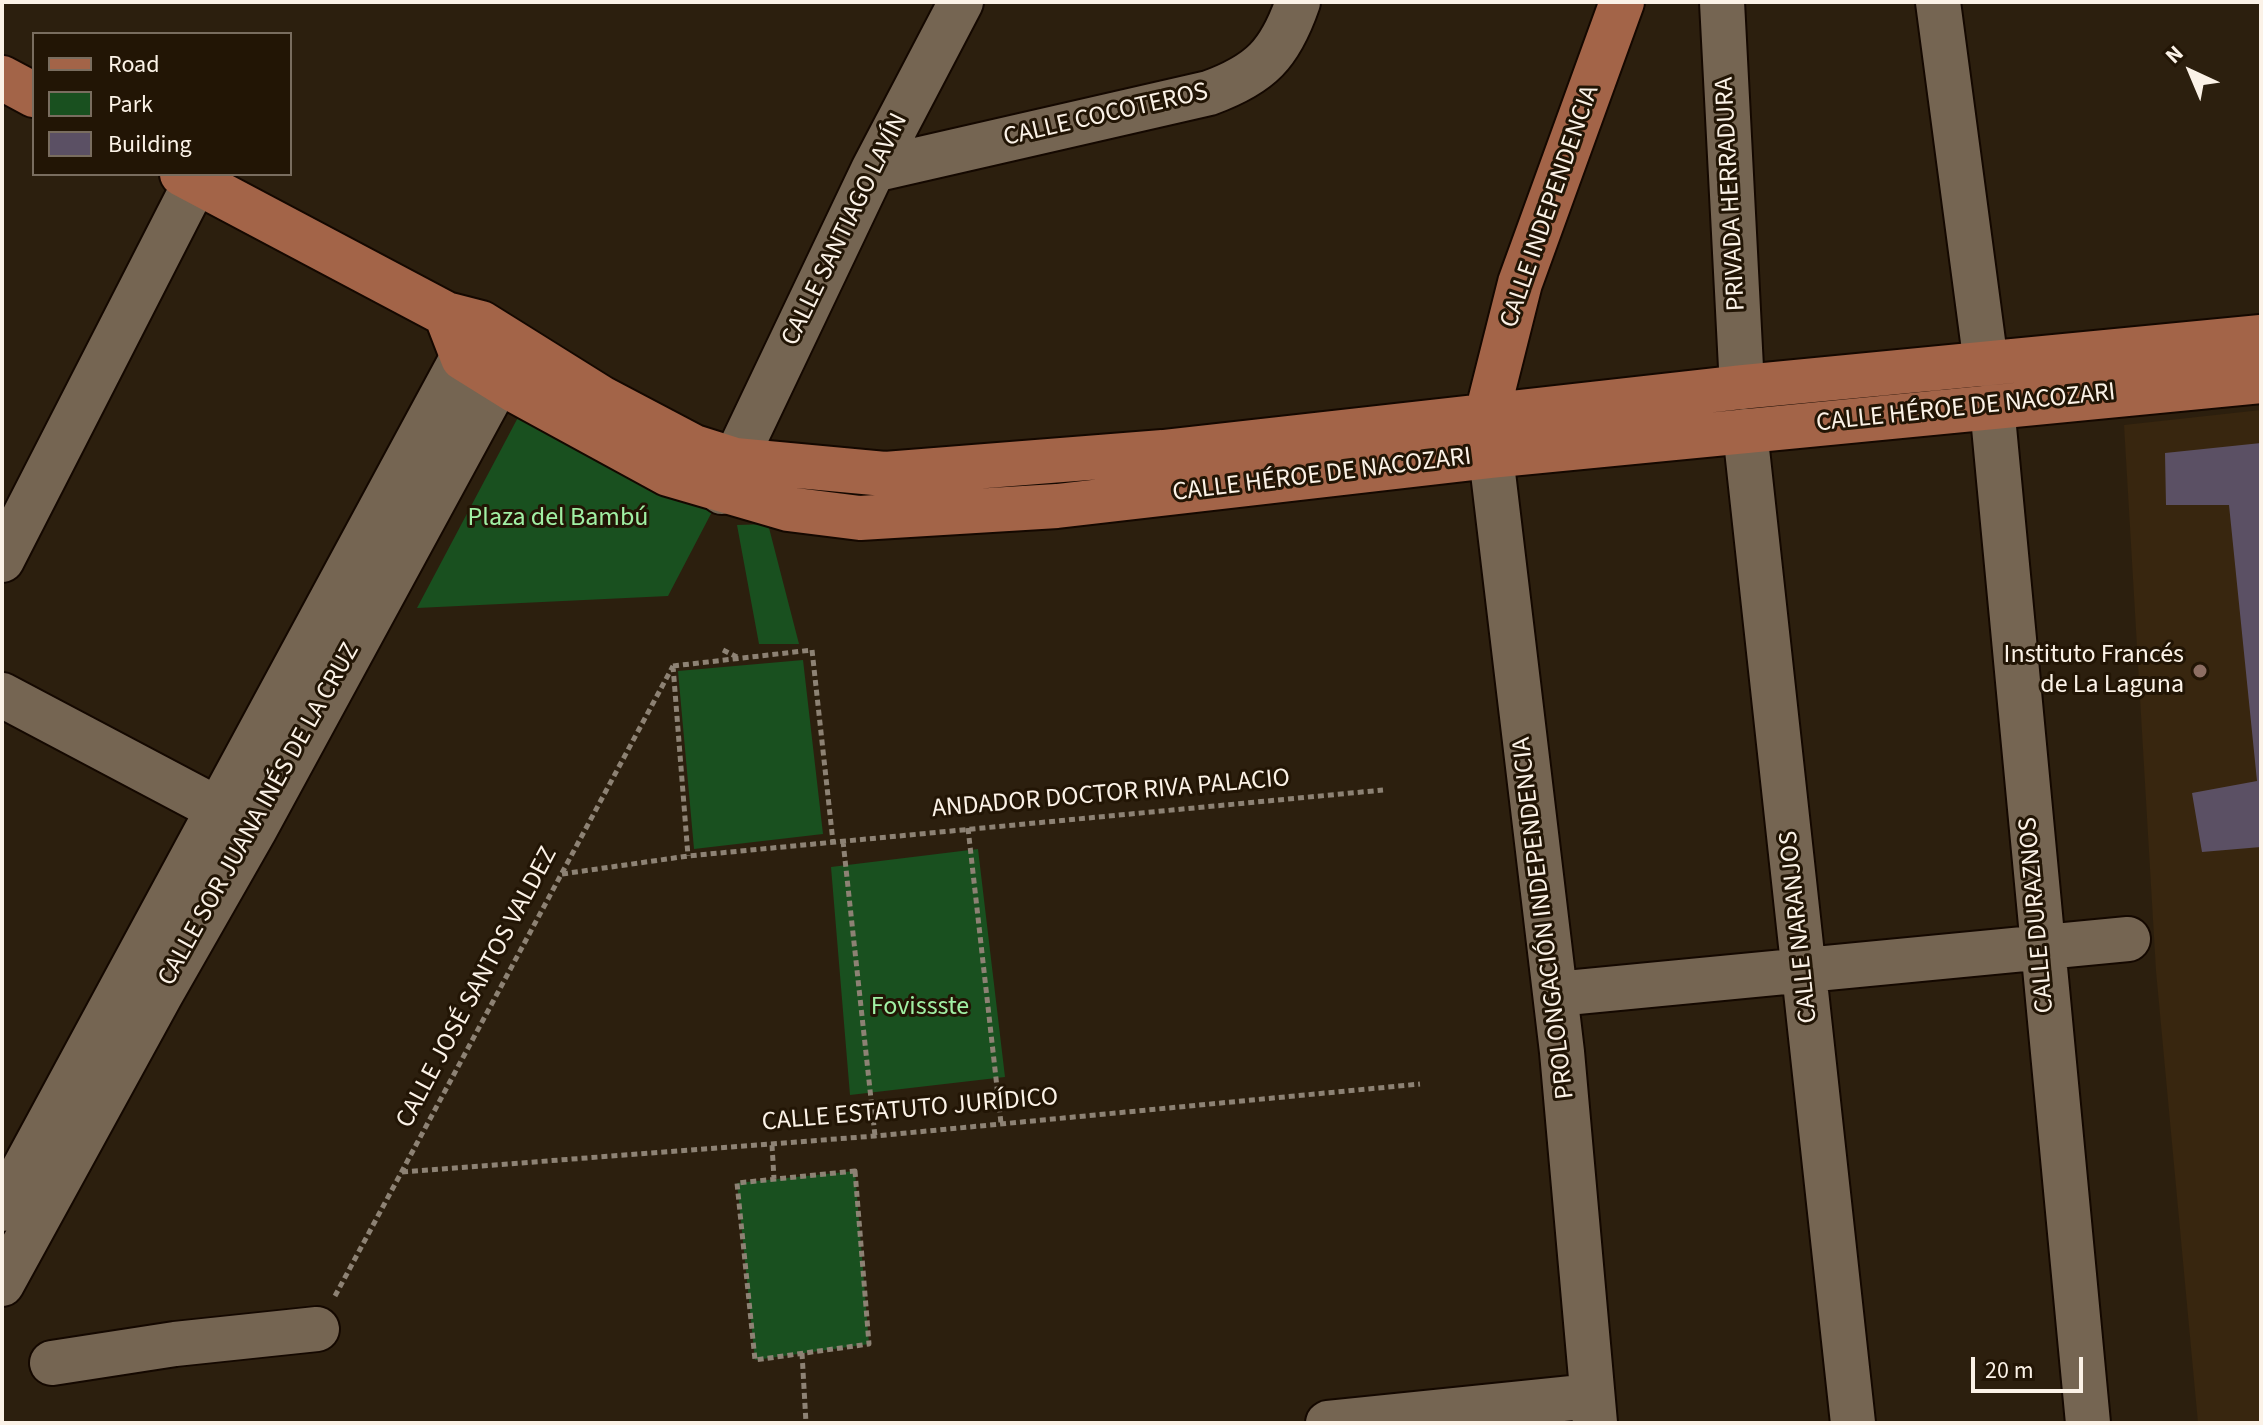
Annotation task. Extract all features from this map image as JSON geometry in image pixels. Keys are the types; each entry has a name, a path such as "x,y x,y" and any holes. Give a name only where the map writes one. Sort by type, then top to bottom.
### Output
{"main road":[{"name":"CALLE INDEPENDENCIA","path":"1487,414 1520,283 1622,2"},
{"path":"2,78 32,94"},
{"name":"CALLE HÉROE DE NACOZARI","path":"189,178 481,344 668,474 885,474 1163,452 1742,387 2261,337"},
{"name":"CALLE HÉROE DE NACOZARI","path":"728,476 788,509 860,518 1057,506 1491,456 2261,381"},
{"name":"PROLONGACIÓN INDEPENDENCIA","path":"1487,414 1491,456"}],"street":[{"name":"CALLE SANTIAGO LAVÍN","path":"728,476 873,170 961,2"},
{"name":"CALLE COCOTEROS","path":"873,170 1209,93 1241,81 1264,64 1288,31 1298,2"},
{"name":"PRIVADA HERRADURA","path":"1722,2 1742,387"},
{"path":"1938,2 1986,364"},
{"path":"2,560 189,178"},
{"name":"CALLE SOR JUANA INÉS DE LA CRUZ","path":"2,1209 144,986 237,819 481,344"},
{"name":"CALLE DURAZNOS","path":"1992,406 2088,1423"},
{"name":"CALLE NARANJOS","path":"1745,431 1853,1423"},
{"name":"PROLONGACIÓN INDEPENDENCIA","path":"1491,456 1556,994 1593,1410"},
{"path":"2,695 237,819"},
{"path":"1556,994 2128,939"},
{"name":"CALLE SOR JUANA INÉS DE LA CRUZ","path":"2,1284 144,986"},
{"path":"52,1363 175,1344 317,1329"},
{"path":"1328,1423 1593,1410"}],"path":[{"path":"723,650 739,658"},
{"path":"688,856 673,666 812,650 833,842"},
{"name":"CALLE JOSÉ SANTOS VALDEZ","path":"317,1329 673,666"},
{"name":"ANDADOR DOCTOR RIVA PALACIO","path":"562,874 688,856 1383,790"},
{"path":"968,828 1001,1123"},
{"path":"843,841 875,1136"},
{"name":"CALLE ESTATUTO JURÍDICO","path":"402,1172 772,1145 1420,1084"},
{"path":"772,1145 774,1179"},
{"path":"855,1171 869,1344 802,1353 755,1360 737,1183 855,1171"},
{"path":"802,1353 806,1423"}],"shaded area":[{"name":"Instituto Francés de La Laguna","path":"2261,410 2261,1423 2198,1423 2156,971 2124,425"}],"green space":[{"name":"Plaza del Bambú","path":"523,408 715,506 668,596 417,608"},
{"path":"768,524 799,644 759,644 737,525"},
{"path":"803,660 823,834 694,849 678,671"},
{"name":"Fovissste","path":"978,849 1005,1077 850,1095 831,867"},
{"path":"855,1171 869,1344 755,1360 737,1183"}],"building":[{"path":"2261,443 2261,847 2202,852 2192,793 2257,781 2229,505 2166,505 2165,453"}],"place":[{"name":"Instituto Francés de La Laguna","path":"2200,671"}]}
